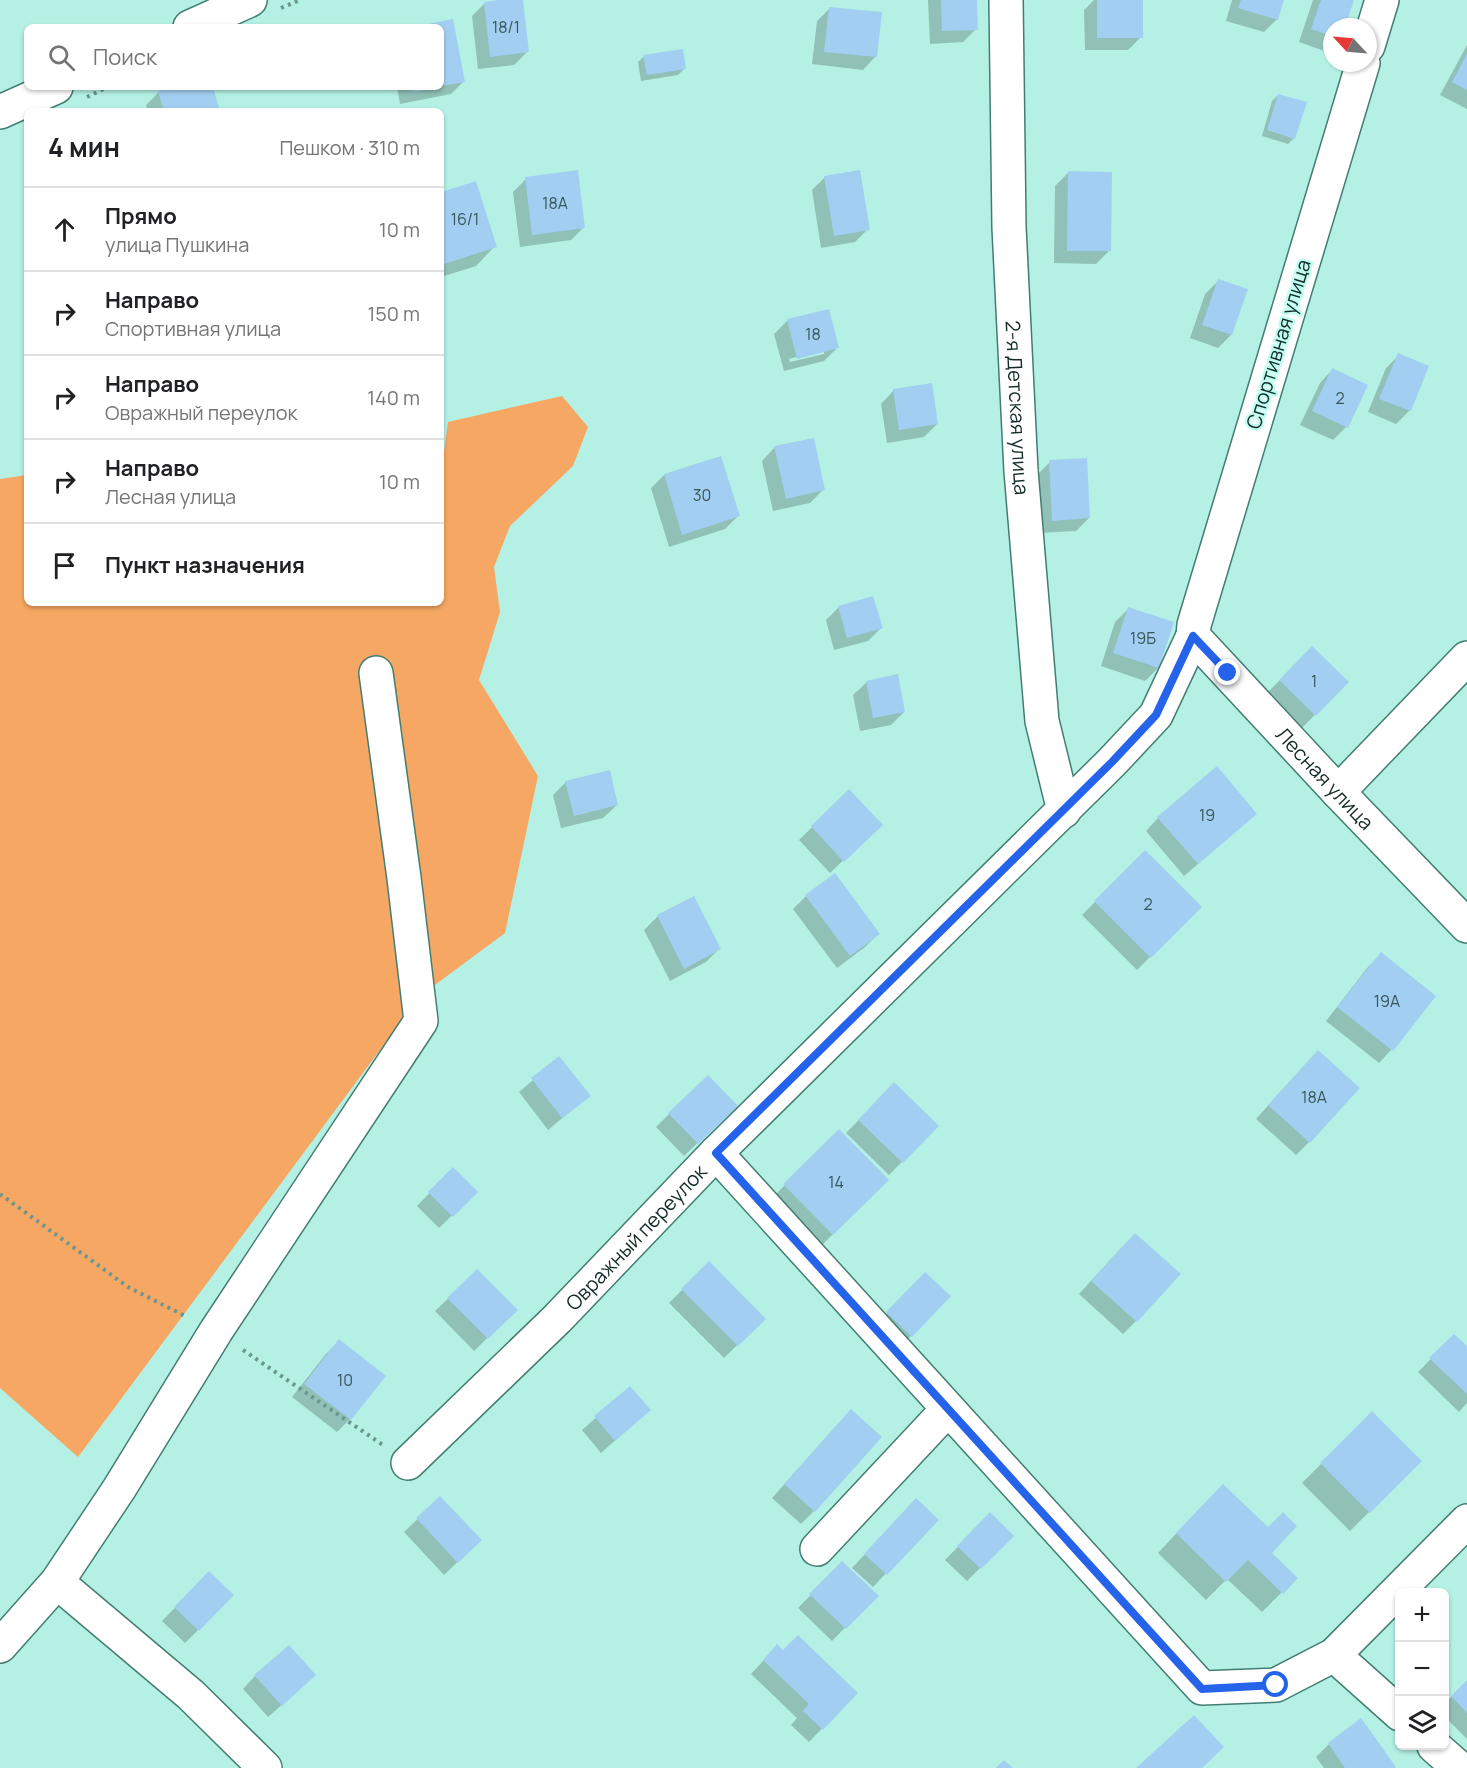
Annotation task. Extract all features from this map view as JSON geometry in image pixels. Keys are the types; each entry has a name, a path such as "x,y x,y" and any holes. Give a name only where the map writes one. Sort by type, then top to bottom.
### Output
{"street":[{"path":"197,24 250,0"},
{"name":"2-я Детская улица","path":"1006,0 1009,227 1021,471 1042,721 1064,811"},
{"path":"1377,18 1382,0"},
{"name":"Спортивная улица","path":"1193,630 1360,72"},
{"path":"0,112 49,90"},
{"name":"Овражный переулок","path":"408,1463 557,1319 716,1153 1064,811 1156,715 1193,630"},
{"name":"Лесная улица","path":"1193,630 1338,792 1467,926"},
{"path":"1338,792 1467,658"},
{"path":"0,1646 57,1582 119,1489 216,1331 421,1021 376,673"},
{"path":"716,1153 1202,1689 1276,1685 1334,1654 1467,1521"},
{"path":"817,1549 948,1408"},
{"path":"57,1582 191,1695 265,1768"},
{"path":"1334,1654 1395,1709"},
{"path":"1439,1750 1459,1768"}],"shaded area":[{"path":"562,396 588,427 573,466 510,526 494,567 500,612 479,680 538,776 505,933 420,996 78,1457 0,1388 0,479 24,475 24,606 444,606 444,451 448,422"}],"building":[{"path":"523,0 529,52 490,57 484,2"},
{"path":"941,0 977,0 978,30 942,31"},
{"path":"1097,0 1143,0 1143,38 1097,38"},
{"path":"1241,0 1284,0 1278,20 1238,8"},
{"path":"1321,0 1354,0 1348,18 1323,18 1323,33 1311,29"},
{"path":"829,7 882,12 877,57 824,52"},
{"path":"453,19 465,82 444,86 444,24 428,24"},
{"path":"683,49 686,69 647,75 643,55"},
{"path":"1467,54 1467,90 1452,82"},
{"path":"214,90 219,108 163,108 158,91"},
{"path":"1278,94 1307,102 1295,139 1267,130"},
{"path":"578,170 585,228 532,235 525,177"},
{"path":"860,170 870,230 834,236 824,176"},
{"path":"1068,171 1112,172 1111,251 1067,251"},
{"path":"476,181 497,247 444,264 444,191"},
{"path":"1218,279 1248,289 1232,335 1202,325"},
{"path":"829,309 839,348 797,359 787,319"},
{"path":"1398,353 1429,366 1411,411 1379,399"},
{"path":"1332,368 1368,385 1348,428 1312,411"},
{"path":"932,383 938,424 899,430 893,389"},
{"path":"814,438 825,490 786,499 774,446"},
{"path":"721,456 740,516 682,535 664,474"},
{"path":"1087,458 1090,518 1052,521 1049,460"},
{"path":"873,596 883,628 847,638 838,606"},
{"path":"1128,607 1174,622 1159,668 1113,653"},
{"path":"1312,646 1349,682 1316,716 1279,680"},
{"path":"898,674 905,712 873,718 866,681"},
{"path":"1217,766 1257,814 1198,864 1157,817"},
{"path":"610,770 618,805 574,816 565,781"},
{"path":"849,789 883,825 844,862 811,826"},
{"path":"1145,850 1202,907 1151,958 1094,901"},
{"path":"835,873 880,934 850,956 805,895"},
{"path":"694,896 721,949 684,969 657,915"},
{"path":"1381,952 1436,996 1393,1051 1337,1007"},
{"path":"1318,1050 1360,1088 1310,1143 1268,1105"},
{"path":"559,1056 591,1096 562,1118 531,1078"},
{"path":"708,1075 738,1106 698,1144 668,1113"},
{"path":"894,1082 939,1126 903,1163 858,1120"},
{"path":"839,1129 889,1180 833,1235 783,1184"},
{"path":"453,1167 478,1192 453,1217 428,1192"},
{"path":"1135,1233 1181,1274 1137,1322 1091,1281"},
{"path":"709,1261 766,1319 738,1346 681,1289"},
{"path":"477,1269 518,1310 488,1339 447,1298"},
{"path":"925,1272 951,1296 912,1337 886,1312"},
{"path":"1454,1334 1467,1346 1467,1394 1429,1358"},
{"path":"339,1339 386,1376 351,1420 304,1384"},
{"path":"630,1386 651,1410 615,1441 594,1416"},
{"path":"851,1409 882,1437 815,1512 784,1484"},
{"path":"1372,1411 1422,1461 1370,1513 1320,1463"},
{"path":"1223,1484 1268,1527 1283,1512 1297,1526 1272,1553 1298,1578 1283,1594 1248,1560 1226,1582 1176,1533"},
{"path":"440,1496 482,1540 458,1563 416,1518"},
{"path":"916,1498 939,1520 887,1575 864,1554"},
{"path":"990,1512 1014,1536 981,1569 957,1546"},
{"path":"842,1561 879,1596 846,1629 809,1594"},
{"path":"209,1571 234,1595 199,1631 174,1607"},
{"path":"798,1635 858,1693 823,1730 803,1711 809,1704 763,1660 777,1644 783,1650"},
{"path":"289,1645 316,1675 282,1706 254,1675"},
{"path":"1467,1680 1467,1713 1451,1696"},
{"path":"1194,1715 1224,1747 1202,1768 1136,1768"},
{"path":"1361,1718 1395,1768 1345,1768 1328,1743"},
{"path":"1004,1760 1013,1768 996,1768"}],"route":[{"path":"1228,673 1193,636 1156,715 1064,811 716,1153 1202,1689 1276,1685"}]}
